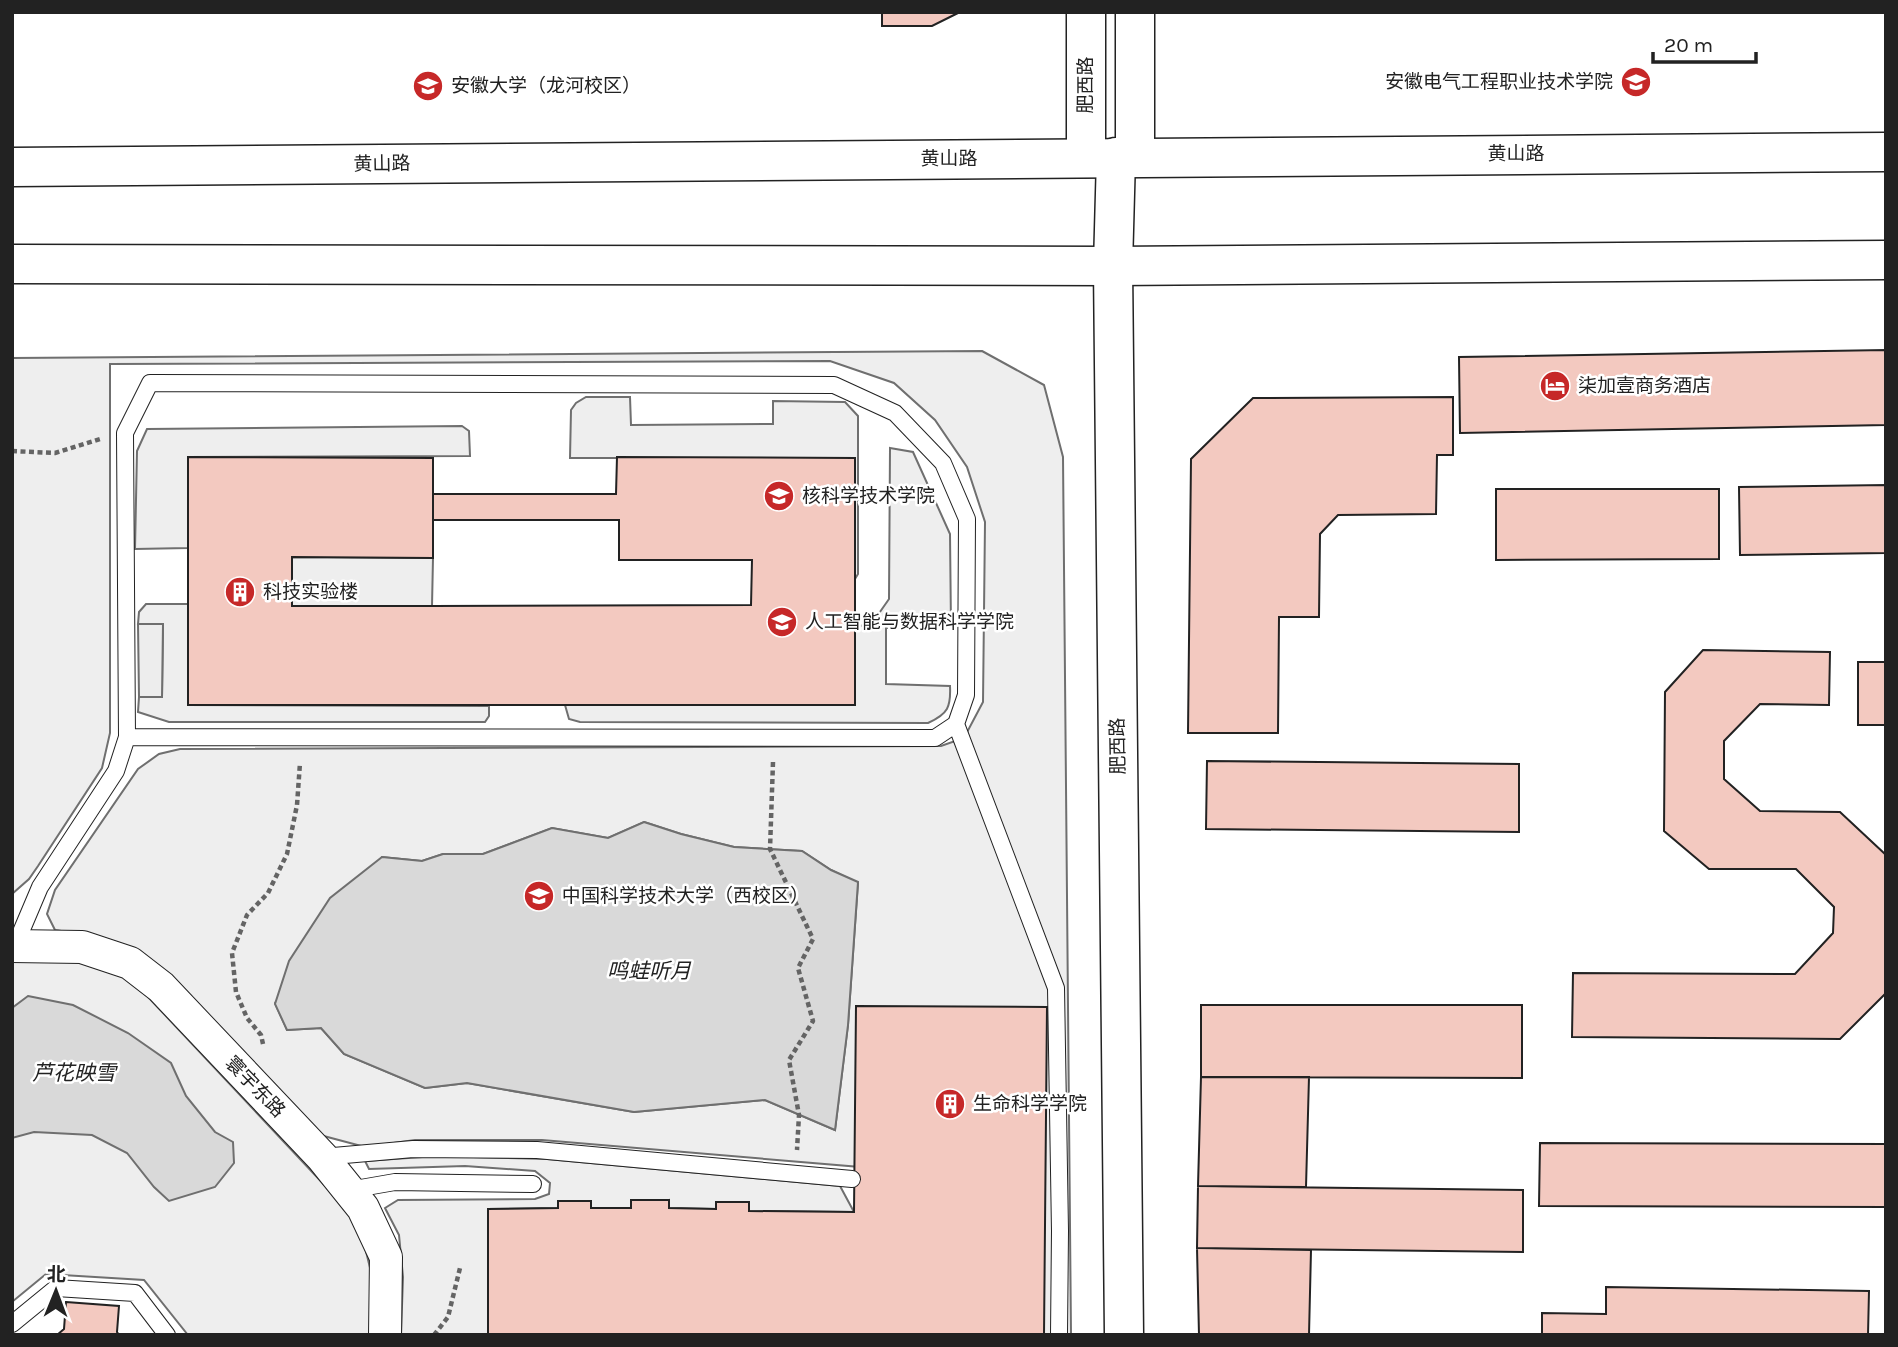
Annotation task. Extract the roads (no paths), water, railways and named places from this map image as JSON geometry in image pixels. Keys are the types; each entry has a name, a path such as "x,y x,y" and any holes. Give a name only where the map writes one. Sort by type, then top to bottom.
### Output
{"main road":[{"name":"肥西路","path":"1086,12 1112,157"},
{"name":"肥西路","path":"1124,1335 1112,157 1135,12"},
{"name":"黄山路","path":"12,167 1886,152"},
{"path":"12,264 1113,266 1886,260"}],"street":[{"name":"寰宇东路","path":"14,946 82,947 130,964 161,987 322,1157 363,1208 386,1257 385,1335"}],"lane":[{"path":"14,946 40,887 116,771 127,737 125,433 150,383 834,386 895,413 943,463 967,519 966,695 956,724 934,738 127,737"},
{"path":"956,724 1056,988 1059,1335"},
{"path":"322,1157 413,1149 537,1150 852,1179"},
{"path":"349,1190 395,1182 533,1184"},
{"path":"12,1324 56,1288 135,1293 167,1335"}],"water":[{"name":"鸣蛙听月","path":"644,822 734,847 802,851 831,870 858,882 848,1025 835,1130 765,1100 634,1112 467,1083 425,1088 344,1054 321,1028 287,1030 275,1004 289,961 330,898 382,857 422,861 443,854 483,854 552,828 608,838"},
{"name":"芦花映雪","path":"28,996 73,1005 128,1033 171,1063 186,1096 215,1132 233,1142 234,1163 215,1187 169,1201 127,1153 92,1135 34,1132 12,1138 12,1008"}],"place":[{"name":"安徽电气工程职业技术学院","path":"1636,82"},
{"name":"安徽大学（龙河校区）","path":"428,86"},
{"name":"柒加壹商务酒店","path":"1555,386"},
{"name":"核科学技术学院","path":"779,496"},
{"name":"科技实验楼","path":"240,592"},
{"name":"人工智能与数据科学学院","path":"782,622"},
{"name":"中国科学技术大学（西校区）","path":"539,896"},
{"name":"生命科学学院","path":"950,1104"}]}
